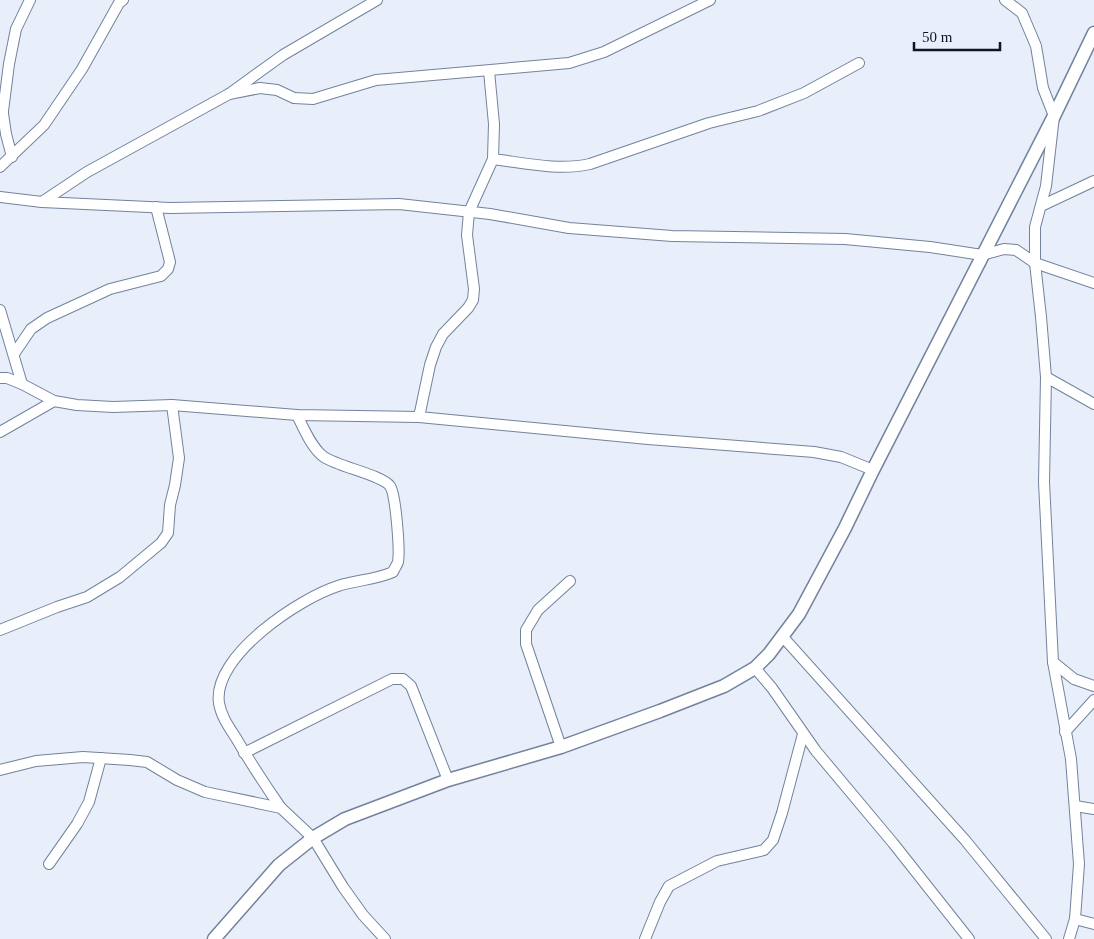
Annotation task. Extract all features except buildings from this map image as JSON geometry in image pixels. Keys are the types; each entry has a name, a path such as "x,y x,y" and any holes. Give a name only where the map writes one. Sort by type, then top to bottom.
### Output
{"street":[{"path":"2,111 16,29 30,0"},
{"path":"42,202 87,172 229,94 283,55 377,0"},
{"path":"229,94 260,88 277,90 294,98 313,99 376,80 569,63 604,52 710,0"},
{"path":"1005,0 1022,13 1036,46 1043,88 1054,116 1046,186 1035,227 1035,264 1046,377 1044,482 1053,662 1071,760 1079,864 1075,919 1069,939"},
{"path":"0,167 44,125 82,69 120,1"},
{"path":"214,939 278,865 313,838 345,819 448,780 561,746 724,686 755,668 769,654 799,614 827,562 982,255 1054,116 1090,53 1094,33"},
{"path":"493,159 562,168 590,164 709,123 758,110 804,93 859,63"},
{"path":"419,417 430,364 436,346 443,334 468,308 473,300 474,290 467,235 470,212 493,159 494,124 489,71"},
{"path":"0,97 12,157"},
{"path":"1040,206 1094,181"},
{"path":"0,197 42,202 156,207 399,204 470,212 570,228 672,236 846,239 930,247 982,255 1004,250 1016,250 1035,264 1094,283"},
{"path":"14,354 31,329 47,318 110,289 160,276 164,273 170,262 156,207"},
{"path":"0,310 22,384"},
{"path":"1046,377 1094,404"},
{"path":"0,378 6,378 22,384 54,401 77,405 113,407 172,405 297,415 419,417 657,440 814,452 841,457 873,470"},
{"path":"0,432 54,401"},
{"path":"0,630 57,606 88,597 120,577 161,543 168,533 170,505 179,458 172,405"},
{"path":"297,415 307,436 322,456 390,486 395,501 398,562 393,572 383,577 337,586 290,610 259,633 243,648 225,676 221,685 219,703 225,720 244,753 281,808 313,838 331,869 363,915 384,939"},
{"path":"561,746 526,644 526,630 538,610 570,582"},
{"path":"783,637 965,840 1046,939"},
{"path":"1053,662 1074,679 1094,686"},
{"path":"755,668 772,688 803,734 967,938"},
{"path":"244,753 392,679 403,679 411,686 448,780"},
{"path":"1065,732 1094,700"},
{"path":"645,939 660,902 669,886 718,862 752,855 764,850 773,840 803,734"},
{"path":"0,770 36,761 83,758 147,762 177,780 206,792 281,808"},
{"path":"49,864 77,824 89,802 101,758"},
{"path":"1075,806 1094,809"},
{"path":"1075,919 1094,924"}]}
